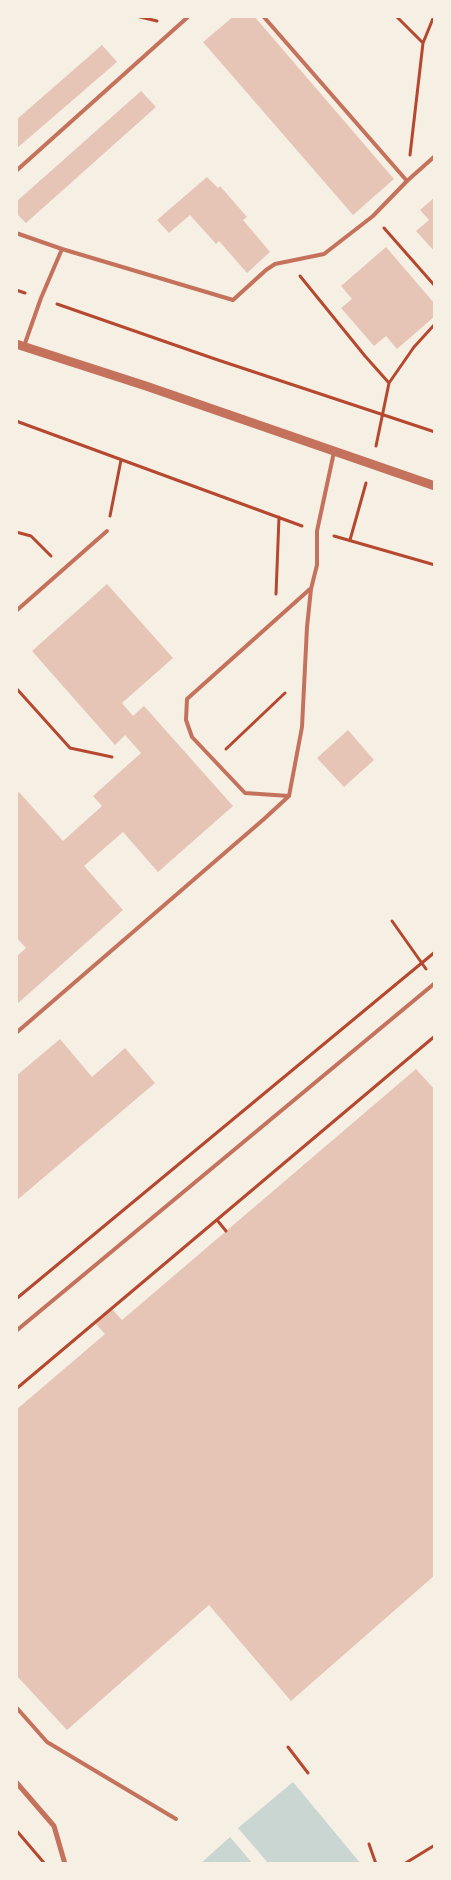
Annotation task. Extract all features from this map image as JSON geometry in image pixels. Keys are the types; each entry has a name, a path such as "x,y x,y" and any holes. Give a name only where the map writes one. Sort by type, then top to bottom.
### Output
{"street":[{"path":"20,346 146,386 435,486"},
{"path":"16,1782 54,1826 65,1864"}],"lane":[{"path":"16,171 189,16"},
{"path":"263,16 407,181"},
{"path":"16,233 62,249 233,300 266,270 276,264 324,254 374,216 407,181 435,156"},
{"path":"20,346 62,249"},
{"path":"16,1033 289,796 302,727 311,589 317,565 317,531 334,451"},
{"path":"16,611 107,532"},
{"path":"289,796 245,793 192,737 186,720 187,699 311,589"},
{"path":"16,1331 435,983"},
{"path":"16,1707 47,1742 176,1819"}],"path":[{"path":"396,16 423,43"},
{"path":"407,181 423,43 434,16"},
{"path":"374,216 435,286"},
{"path":"288,261 364,356 389,383"},
{"path":"16,290 383,416 435,432"},
{"path":"383,416 389,383 414,347 435,324"},
{"path":"16,421 279,518 435,565"},
{"path":"107,532 121,460"},
{"path":"276,620 279,518"},
{"path":"16,532 31,536 64,569"},
{"path":"214,761 304,676"},
{"path":"16,688 70,748 112,758"},
{"path":"392,921 422,963"},
{"path":"16,1299 435,952"},
{"path":"16,1389 435,1036"},
{"path":"217,1220 226,1231"},
{"path":"288,1747 308,1773"},
{"path":"16,1830 45,1864"},
{"path":"16,1838 20,1835"},
{"path":"369,1844 376,1864"},
{"path":"404,1864 435,1845"}],"shaded area":[{"path":"293,1782 361,1864 269,1864 238,1828"},
{"path":"230,1837 253,1864 200,1864"}],"building":[{"path":"234,16 254,16 394,179 353,215 203,42"},
{"path":"102,45 117,62 16,149 16,120"},
{"path":"141,91 156,107 26,223 16,213 16,202"},
{"path":"207,177 218,188 220,186 247,217 243,220 270,252 247,273 219,241 216,244 190,215 169,233 157,220"},
{"path":"435,197 435,252 416,231 429,220 420,210"},
{"path":"386,247 435,304 435,316 397,349 386,336 374,346 341,308 352,299 341,286"},
{"path":"107,584 173,658 122,703 133,716 144,706 233,806 158,872 123,832 84,866 123,910 16,1005 16,957 26,948 16,937 16,795 19,792 63,841 102,806 93,796 141,753 125,735 115,745 32,651"},
{"path":"348,730 374,760 344,787 317,758"},
{"path":"60,1039 92,1077 125,1048 155,1083 16,1201 16,1076"},
{"path":"416,1069 435,1090 435,1575 291,1701 209,1605 67,1730 16,1675 16,1410 105,1334 95,1323 112,1309 122,1320"}]}
